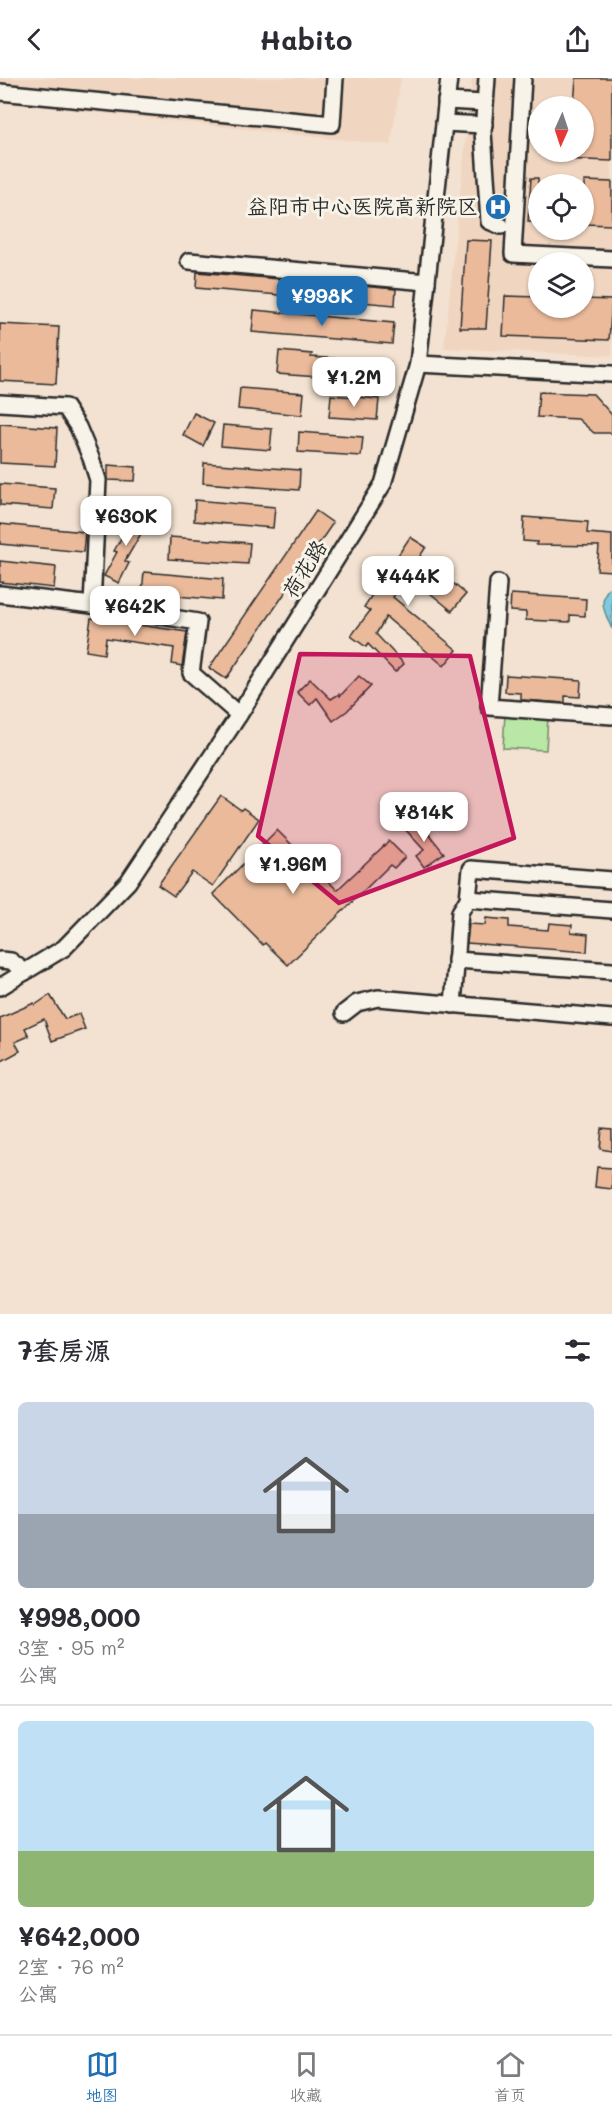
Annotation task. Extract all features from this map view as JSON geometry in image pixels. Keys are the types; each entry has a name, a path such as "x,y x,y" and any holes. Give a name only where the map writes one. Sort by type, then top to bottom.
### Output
{"street":[{"path":"0,92 332,124 335,78"},
{"name":"荷花路","path":"0,987 64,948 128,882 239,715 383,484 418,364 449,78"},
{"path":"487,78 484,125 489,221 501,226"},
{"path":"523,78 513,254 612,259"},
{"path":"446,100 485,103"},
{"path":"444,123 484,125"},
{"path":"189,261 427,282"},
{"path":"418,364 612,374"},
{"path":"0,402 65,407 78,427 98,480 92,605"},
{"path":"498,584 489,707 612,716"},
{"path":"0,594 92,605 198,622 191,673 239,715"},
{"path":"453,1005 460,912 468,899 471,868 612,880"},
{"path":"468,899 612,910"},
{"path":"0,960 11,961 25,972"},
{"path":"456,960 612,971"},
{"path":"344,1013 357,1003 378,999 612,1018"}],"highlighted area":[{"path":"300,654 470,656 514,838 339,903 258,836"}],"shaded area":[{"path":"0,78 401,78 391,145 0,102"},
{"name":"益阳市中心医院高新院区","path":"472,78 612,78 612,356 444,348"}],"green space":[{"path":"505,714 548,717 546,750 503,748"}],"water":[{"path":"612,588 612,629 603,603 605,593"}],"building":[{"path":"576,78 612,78 612,161 594,160 594,96 575,96"},
{"path":"594,181 612,182 612,225 594,224"},
{"path":"466,240 492,241 486,328 460,328"},
{"path":"197,272 396,289 395,305 196,288"},
{"path":"505,296 528,297 528,318 594,318 594,299 612,300 609,340 503,336"},
{"path":"254,310 394,323 392,344 252,332"},
{"path":"0,324 59,327 56,384 0,381"},
{"path":"279,351 312,354 311,357 390,362 389,382 277,374"},
{"path":"240,388 304,393 302,415 238,409"},
{"path":"539,392 593,394 612,415 612,433 594,433 578,419 537,417"},
{"path":"331,395 379,399 377,420 329,417"},
{"path":"194,413 214,423 203,446 183,435"},
{"path":"0,424 57,428 55,466 0,463"},
{"path":"223,425 272,429 270,450 221,446"},
{"path":"299,432 363,437 361,456 298,452"},
{"path":"204,463 300,470 299,490 203,483"},
{"path":"108,465 136,467 135,481 108,480"},
{"path":"0,484 55,488 53,509 0,505"},
{"path":"195,500 275,507 273,528 194,521"},
{"path":"136,511 150,518 125,561 129,563 119,583 104,576 117,552 114,551"},
{"path":"316,511 333,523 226,679 209,668"},
{"path":"524,517 588,522 587,533 612,535 612,571 597,570 599,546 536,545 537,542 523,541"},
{"path":"0,524 85,532 83,552 0,544"},
{"path":"170,537 250,543 248,564 169,559"},
{"path":"410,537 426,547 420,556 466,594 452,611 408,575 393,597 457,650 444,666 386,617 376,634 404,664 395,672 368,644 366,647 351,636 370,611 364,607"},
{"path":"0,561 56,567 54,588 0,582"},
{"path":"144,572 223,579 222,600 142,593"},
{"path":"511,594 586,599 585,616 570,615 570,622 526,620 526,612 510,611"},
{"path":"91,618 187,632 182,666 172,664 174,648 106,638 104,654 86,651"},
{"path":"506,675 581,680 580,697 565,696 565,703 521,700 521,693 505,692"},
{"path":"359,676 371,686 347,711 333,721 317,698 310,705 297,692 310,679 331,699 339,694 340,696"},
{"path":"221,796 259,819 213,886 192,872 174,896 158,885"},
{"path":"416,818 444,853 424,867 416,856 424,850 404,828"},
{"path":"277,830 337,890 389,841 405,857 394,868 390,865 288,965 265,943 263,945 213,894"},
{"path":"486,918 509,920 509,927 548,930 549,923 572,925 571,932 588,934 587,952 467,943 469,924 485,925"},
{"path":"50,995 65,1019 79,1014 85,1029 52,1041 44,1019 25,1028 29,1036 15,1042 20,1051 0,1062 0,1018 34,1003 35,1005"},
{"path":"602,1129 612,1130 612,1151 600,1149"},
{"path":"597,1167 612,1168 612,1189 595,1187"}],"place":[{"name":"益阳市中心医院高新院区","path":"498,207"}]}
